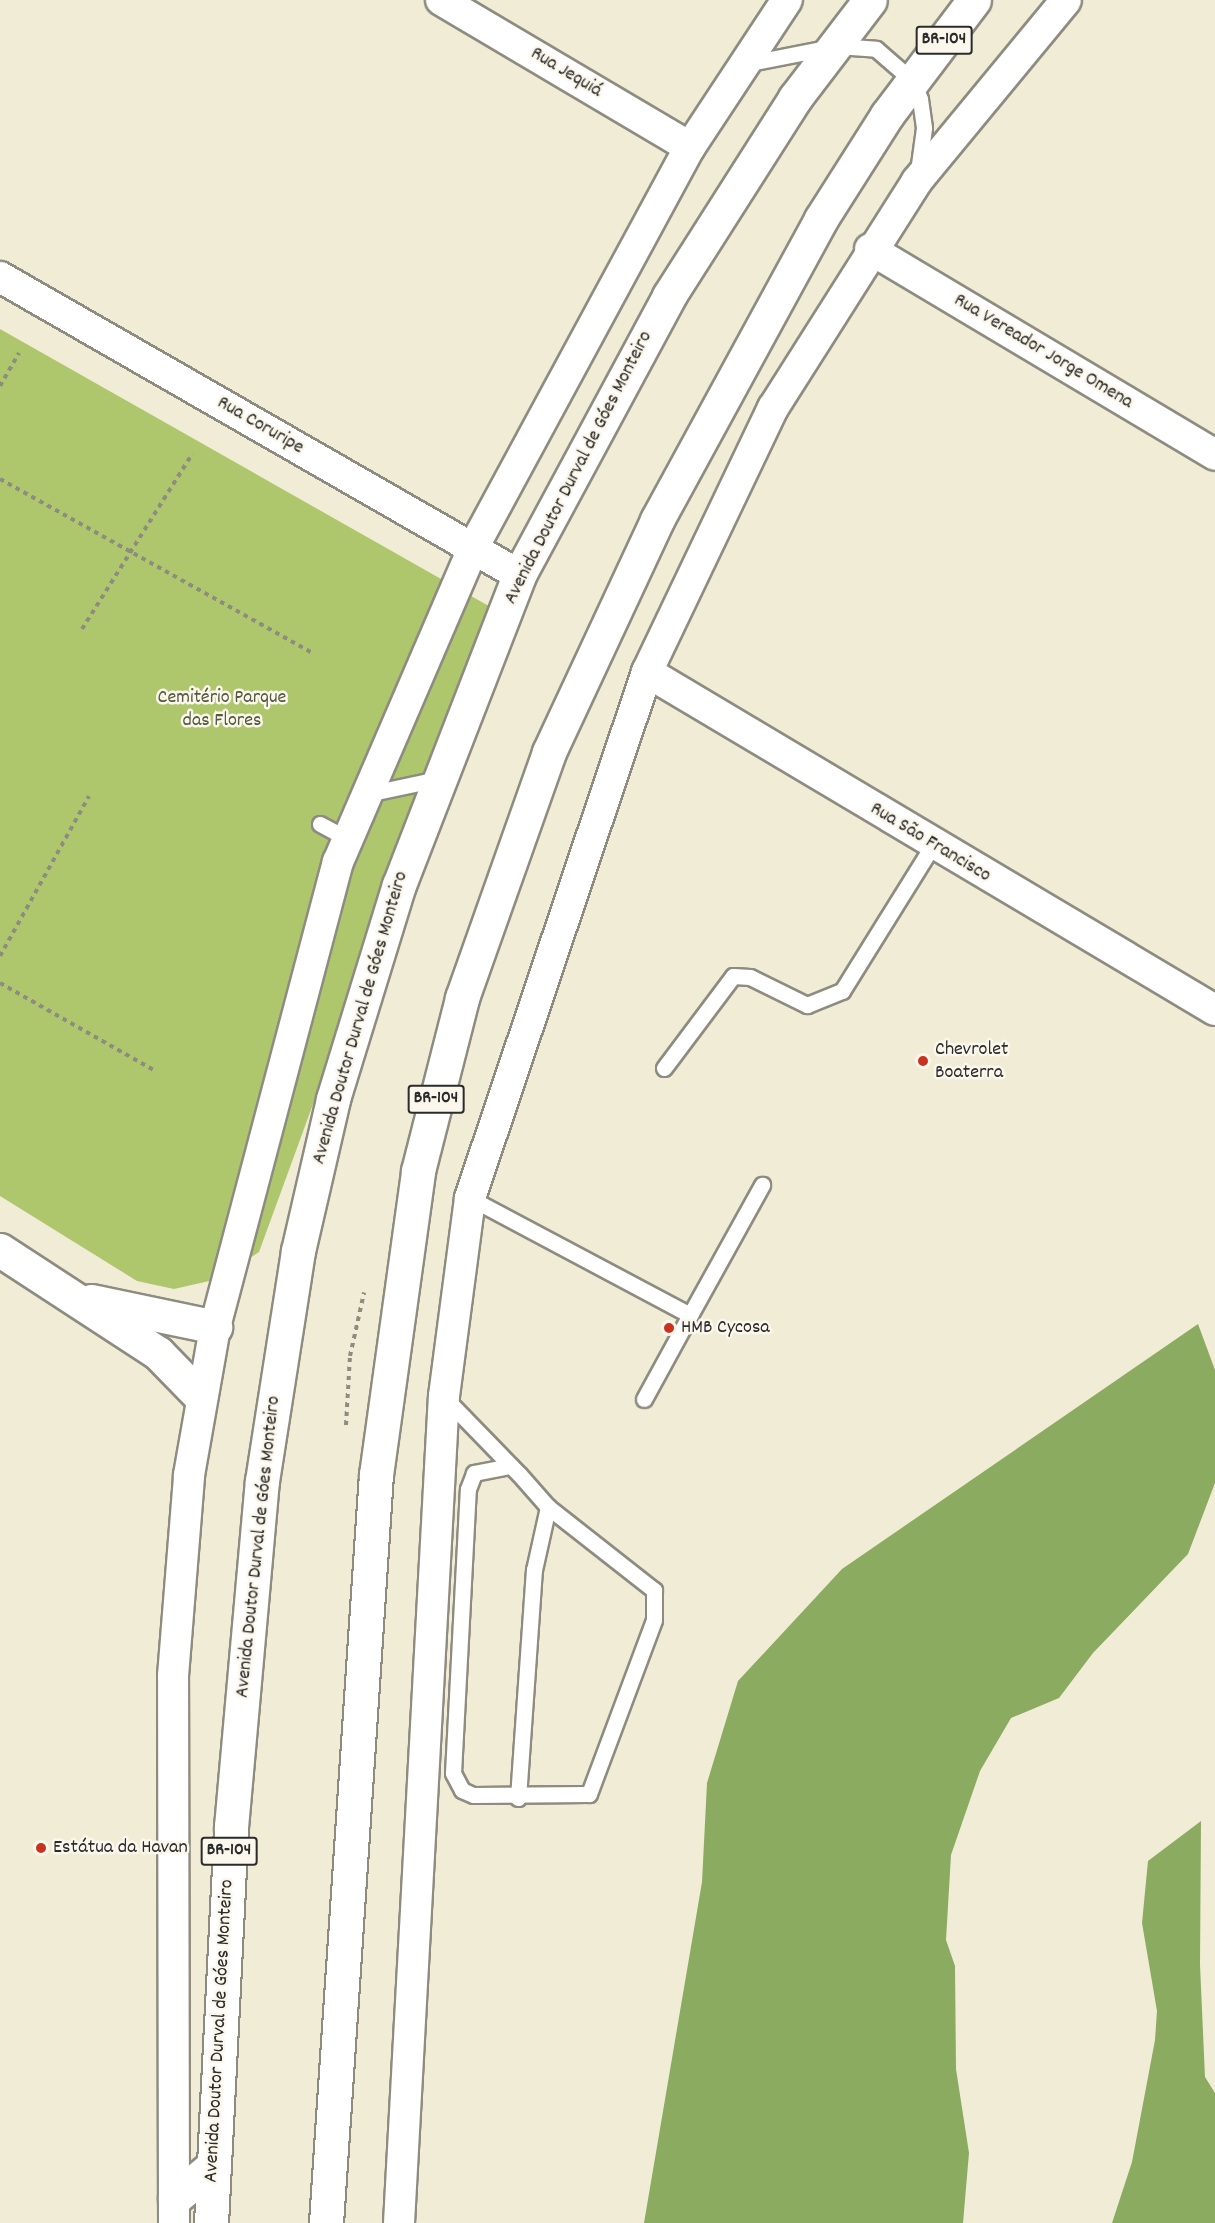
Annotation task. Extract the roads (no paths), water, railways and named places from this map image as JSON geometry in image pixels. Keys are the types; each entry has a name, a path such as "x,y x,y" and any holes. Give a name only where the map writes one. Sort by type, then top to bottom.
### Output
{"main road":[{"name":"Avenida Doutor Durval de Góes Monteiro","path":"210,2223 231,1827 262,1481 298,1251 337,1088 399,885 438,779 519,575 669,296 795,98 870,0"},
{"name":"BR-104","path":"326,2223 377,1463 418,1171 462,998 549,752 596,641 744,353 827,210 914,81 974,0"},
{"path":"0,1250 81,1298 176,1366 199,1395"},
{"path":"81,1298 215,1327"},
{"path":"174,2210 213,2166"}],"street":[{"name":"Rua Jequiá","path":"441,0 690,147"},
{"path":"174,2210 173,1676 199,1395 215,1327 348,839 472,548 690,147 787,0"},
{"path":"399,2223 444,1396 470,1198 646,672 773,408 870,249 917,181 1066,0"},
{"name":"Rua Vereador Jorge Omena","path":"870,249 1215,455"},
{"name":"Rua Coruripe","path":"0,277 519,575"},
{"name":"Rua São Francisco","path":"646,672 933,845 1214,1007"}],"lane":[{"path":"743,64 837,46 876,49 914,81 924,128 917,181"},
{"path":"367,794 438,779"},
{"path":"320,824 348,839"},
{"path":"664,1068 733,976 750,977 807,1005 842,991 933,845"},
{"path":"644,1399 762,1185"},
{"path":"470,1198 690,1315"},
{"path":"444,1396 510,1466 548,1507 644,1578 657,1606 595,1786 580,1796 519,1798 462,1790 450,1762 469,1480 480,1471 510,1466"},
{"path":"519,1798 534,1570 548,1507"}],"place":[{"name":"Chevrolet Boaterra","path":"923,1061"},
{"name":"HMB Cycosa","path":"669,1328"},
{"name":"Estátua da Havan","path":"41,1848"}],"park label":[{"name":"Cemitério Parque das Flores","path":"222,710"}]}
